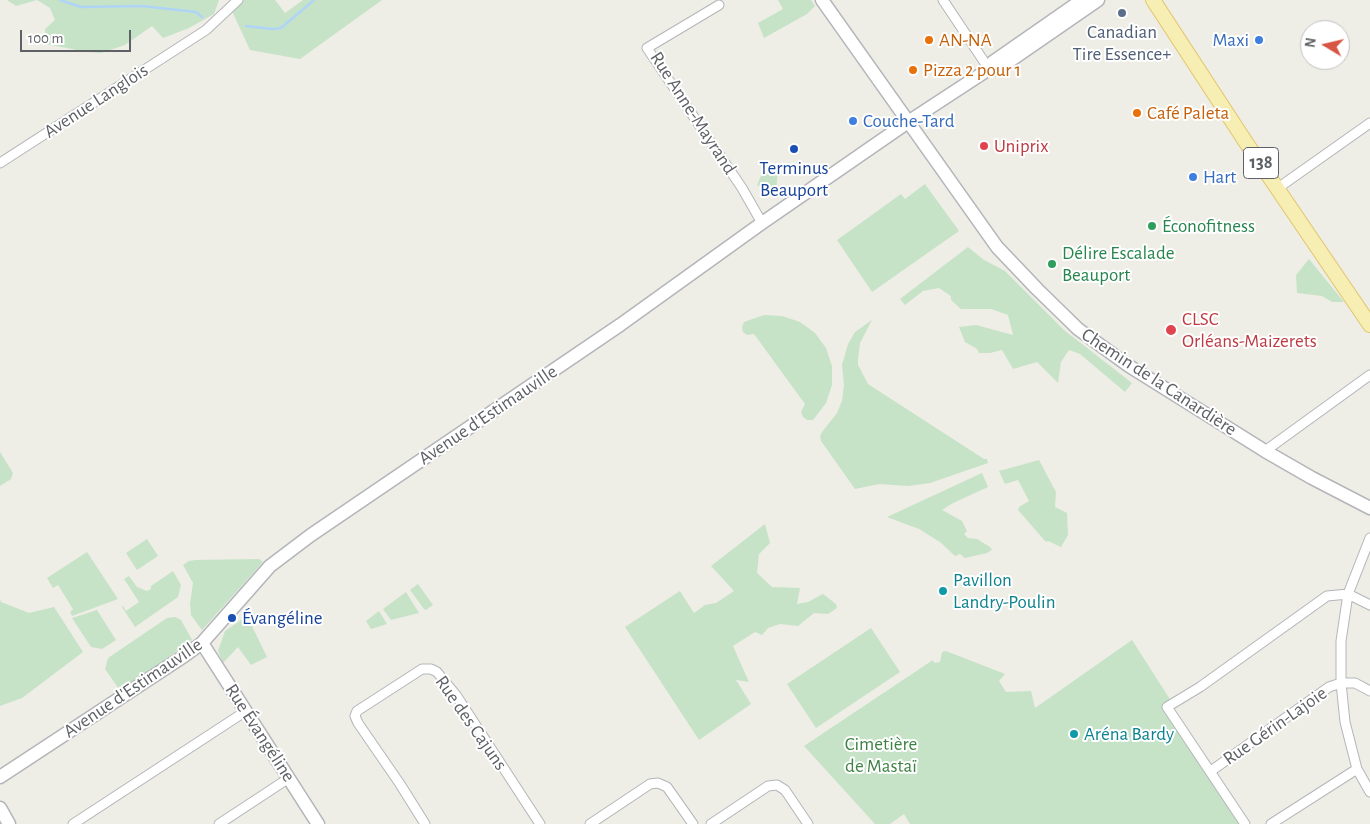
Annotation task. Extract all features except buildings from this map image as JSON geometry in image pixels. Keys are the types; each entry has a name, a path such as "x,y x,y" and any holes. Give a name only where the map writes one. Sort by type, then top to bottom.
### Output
{"main road":[{"name":"Chemin de la Canardière","path":"822,0 997,247 1078,329 1129,366 1265,451 1370,508"},
{"name":"Avenue d'Estimauville","path":"0,777 202,643 270,566 311,535 620,326 762,223 989,68 994,62 1082,0"},
{"name":"Avenue d'Estimauville","path":"989,68 998,69 1098,0"},
{"name":"138","path":"1153,0 1245,141 1370,325"},
{"name":"Rue Évangéline","path":"202,643 318,824"},
{"path":"0,765 28,758"},
{"path":"0,808 9,824"}],"street":[{"path":"943,0 989,68"},
{"name":"Avenue Langlois","path":"0,164 206,30 233,2"},
{"name":"Rue Anne-Mayrand","path":"719,5 647,48 736,180 762,223"},
{"path":"1278,188 1370,123"},
{"path":"1265,451 1370,375"},
{"path":"1370,538 1348,594 1341,641 1341,683 1345,722 1357,769 1370,792"},
{"path":"1245,824 1167,707 1200,687 1327,596 1348,594 1370,605"},
{"name":"Rue des Cajuns","path":"424,824 355,716 357,711 422,669 431,669 437,672 456,695 540,824"},
{"path":"1341,683 1354,683 1370,690"},
{"name":"Rue Gérin-Lajoie","path":"1211,771 1329,687 1341,683"},
{"path":"73,824 246,711"},
{"path":"1271,824 1357,769"},
{"path":"219,824 289,778"},
{"path":"590,824 650,784 658,783 667,787 693,824"},
{"path":"711,824 768,786 777,785 785,790 808,824"}],"green space":[{"path":"7,0 37,0 16,6"},
{"path":"37,0 219,0 214,14 189,28 163,38 152,26 125,45 101,53 46,44 45,29 55,20 50,8"},
{"path":"244,0 275,0 285,13 303,0 382,0 300,59 250,50 232,11"},
{"path":"778,0 811,0 815,6 807,14 764,38 758,23 783,9"},
{"path":"778,169 776,192 757,185 761,176"},
{"path":"925,184 959,231 872,292 837,240 901,194 905,199"},
{"path":"968,247 984,260 1005,271 1064,330 1132,383 1125,392 1080,354 1069,350 1061,362 1058,383 1037,362 1013,369 1002,350 979,353 977,349 965,342 959,327 976,325 1013,335 1008,315 991,309 961,309 951,300 951,296 939,288 923,291 905,305 900,299"},
{"path":"1309,259 1344,302 1332,302 1322,296 1297,293 1296,275"},
{"path":"764,315 782,316 800,322 815,333 826,348 832,366 832,385 826,403 813,420 807,420 803,417 801,412 805,404 754,334 747,335 743,332 744,322"},
{"path":"872,320 860,343 858,359 858,365 868,384 984,459 987,459 988,463 930,483 908,486 879,484 855,489 821,441 820,436 837,413 842,401 844,385 842,365 848,344 855,332"},
{"path":"0,452 13,473 11,479 0,486"},
{"path":"1039,460 1056,492 1055,507 1067,513 1068,535 1061,547 1048,541 1046,542 1018,510 1019,507 1029,501 1018,480 1005,484 999,471"},
{"path":"982,473 988,487 942,510 962,521 967,531 964,534 968,538 977,539 990,547 992,550 987,553 965,558 960,554 955,556 940,542 919,529 887,517"},
{"path":"765,524 770,543 759,554 757,573 772,587 800,588 797,604 808,602 823,594 836,604 837,608 828,614 814,613 798,626 780,624 768,628 762,635 755,632 733,646 749,682 736,680 751,704 699,740 625,627 680,591 694,613 705,605 716,603 734,591 711,566"},
{"path":"147,539 158,556 137,570 126,553"},
{"path":"87,552 118,599 72,616 70,612 73,609 58,585 53,588 47,578"},
{"path":"259,559 263,562 202,630 191,615 190,604 193,583 183,565 195,560"},
{"path":"173,571 181,585 178,597 135,627 122,607 126,611 139,602 124,579 129,576 137,587 147,591 151,589 151,586"},
{"path":"418,584 433,605 426,610 410,590"},
{"path":"406,592 419,613 391,620 383,609"},
{"path":"0,599 1,602 29,613 54,607 83,652 22,698 0,706"},
{"path":"97,610 116,640 102,649 91,647 72,618"},
{"path":"379,611 387,624 371,629 366,621"},
{"path":"247,616 267,657 251,665 238,647 223,663 218,651 225,631"},
{"path":"175,617 181,620 192,640 123,689 119,689 105,669 108,658 167,618"},
{"path":"871,628 900,672 816,728 787,684"},
{"name":"Cimetière de Mastaï","path":"1132,640 1173,704 1168,707 1245,824 910,824 904,814 890,824 875,824 804,746 933,660 934,663 940,662 942,652 946,651 1005,674 999,681 1006,692 1031,691 1035,708"}],"waterway":[{"path":"60,0 81,7 142,6 196,12 202,17"},
{"path":"246,26 272,29 281,28 314,0"}],"place":[{"name":"Canadian Tire Essence+","path":"1122,13"},
{"name":"AN-NA","path":"929,40"},
{"name":"Maxi","path":"1259,40"},
{"name":"Pizza 2 pour 1","path":"913,70"},
{"name":"Café Paleta","path":"1137,113"},
{"name":"Couche-Tard","path":"853,121"},
{"name":"Uniprix","path":"984,146"},
{"name":"Terminus Beauport","path":"794,149"},
{"name":"Hart","path":"1193,177"},
{"name":"Éconofitness","path":"1152,226"},
{"name":"Délire Escalade Beauport","path":"1052,264"},
{"name":"CLSC Orléans-Maizerets","path":"1171,330"},
{"name":"Pavillon Landry-Poulin","path":"943,591"},
{"name":"Évangéline","path":"232,618"},
{"name":"Aréna Bardy","path":"1074,734"}]}
